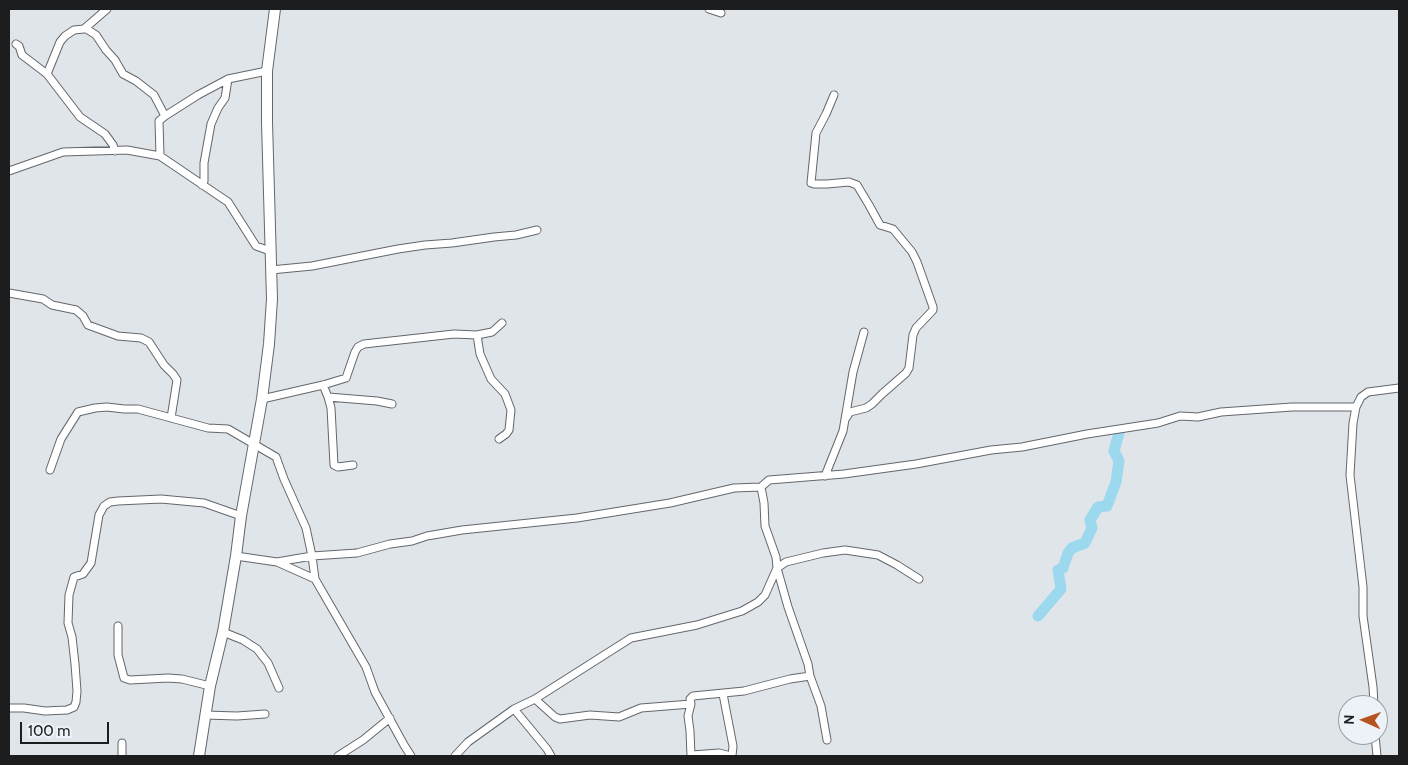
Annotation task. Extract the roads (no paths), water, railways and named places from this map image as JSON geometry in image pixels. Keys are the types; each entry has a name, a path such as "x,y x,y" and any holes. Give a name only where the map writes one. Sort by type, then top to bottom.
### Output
{"street":[{"path":"47,74 60,42 65,36 74,30 85,28 107,9"},
{"path":"199,756 210,686 223,632 236,556 253,443 262,399 269,344 272,300 267,71 275,9"},
{"path":"709,9 721,14"},
{"path":"85,28 96,35 123,74 154,95 164,116"},
{"path":"16,44 19,46 22,54 47,74 80,117 105,134 113,145 114,150"},
{"path":"160,156 160,121 164,116 228,79 267,71"},
{"path":"202,185 211,124 225,98 228,79"},
{"path":"834,95 816,133 811,183 849,182 856,184 880,225 893,229 912,252 933,307 916,328 913,335 909,368 906,373 872,404 866,408 850,412 846,418"},
{"path":"9,171 63,152 127,150 160,156 228,202 256,246 270,251"},
{"path":"271,270 312,266 424,244 452,243 516,235 537,230"},
{"path":"9,293 43,299 52,305 76,310 83,316 88,325 118,336 140,338 149,342 164,365 177,380 171,418"},
{"path":"262,399 346,378 355,352 358,347 364,344 454,334 477,335 492,332 502,323"},
{"path":"825,476 843,431 853,372 864,332"},
{"path":"477,335 480,354 491,379 505,394 511,410 509,430 499,439"},
{"path":"323,385 331,408 334,465 338,467 353,465"},
{"path":"1373,695 1363,616 1363,587 1350,475 1353,423 1356,407 1361,397 1368,392 1399,388"},
{"path":"328,397 392,404"},
{"path":"50,470 61,439 78,412 107,407 138,409 208,428 228,429 276,457 306,528 315,580 366,667 375,692 412,756"},
{"path":"277,562 312,556 357,553 390,544 412,542 427,536 462,530 577,518 670,503 734,488 761,487 769,480 844,474 916,464 991,450 1022,447 1158,423 1180,416 1198,417 1221,412 1292,408 1356,407"},
{"path":"761,487 765,526 776,557 777,568 788,607 808,664 827,740"},
{"path":"9,708 45,711 67,710 74,707 77,691 72,637 68,623 69,594 74,577 83,574 90,563 99,515 104,506 110,502 161,498 204,503 241,516"},
{"path":"455,756 468,742 514,709 535,699 630,638 697,625 742,611 758,602 765,594 777,568 786,562 823,552 845,550 878,555 918,579"},
{"path":"236,556 277,562 315,580"},
{"path":"118,626 118,655 124,678 130,680 182,679 210,686"},
{"path":"223,632 243,640 257,649 268,663 279,688"},
{"path":"723,694 733,746 732,756 719,753 691,756 688,716 691,704 690,699 693,696 744,691 790,679 810,676"},
{"path":"535,699 555,718 560,719 590,715 619,717 641,708 691,704"},
{"path":"514,709 551,756"},
{"path":"205,715 237,716 265,714"},
{"path":"338,756 363,740 390,718"},
{"path":"122,743 122,756"}],"waterway":[{"path":"1038,616 1061,589 1058,570 1063,568 1068,553 1072,548 1085,543 1092,528 1090,520 1098,507 1107,506 1116,482 1119,461 1114,451 1119,433"}]}
